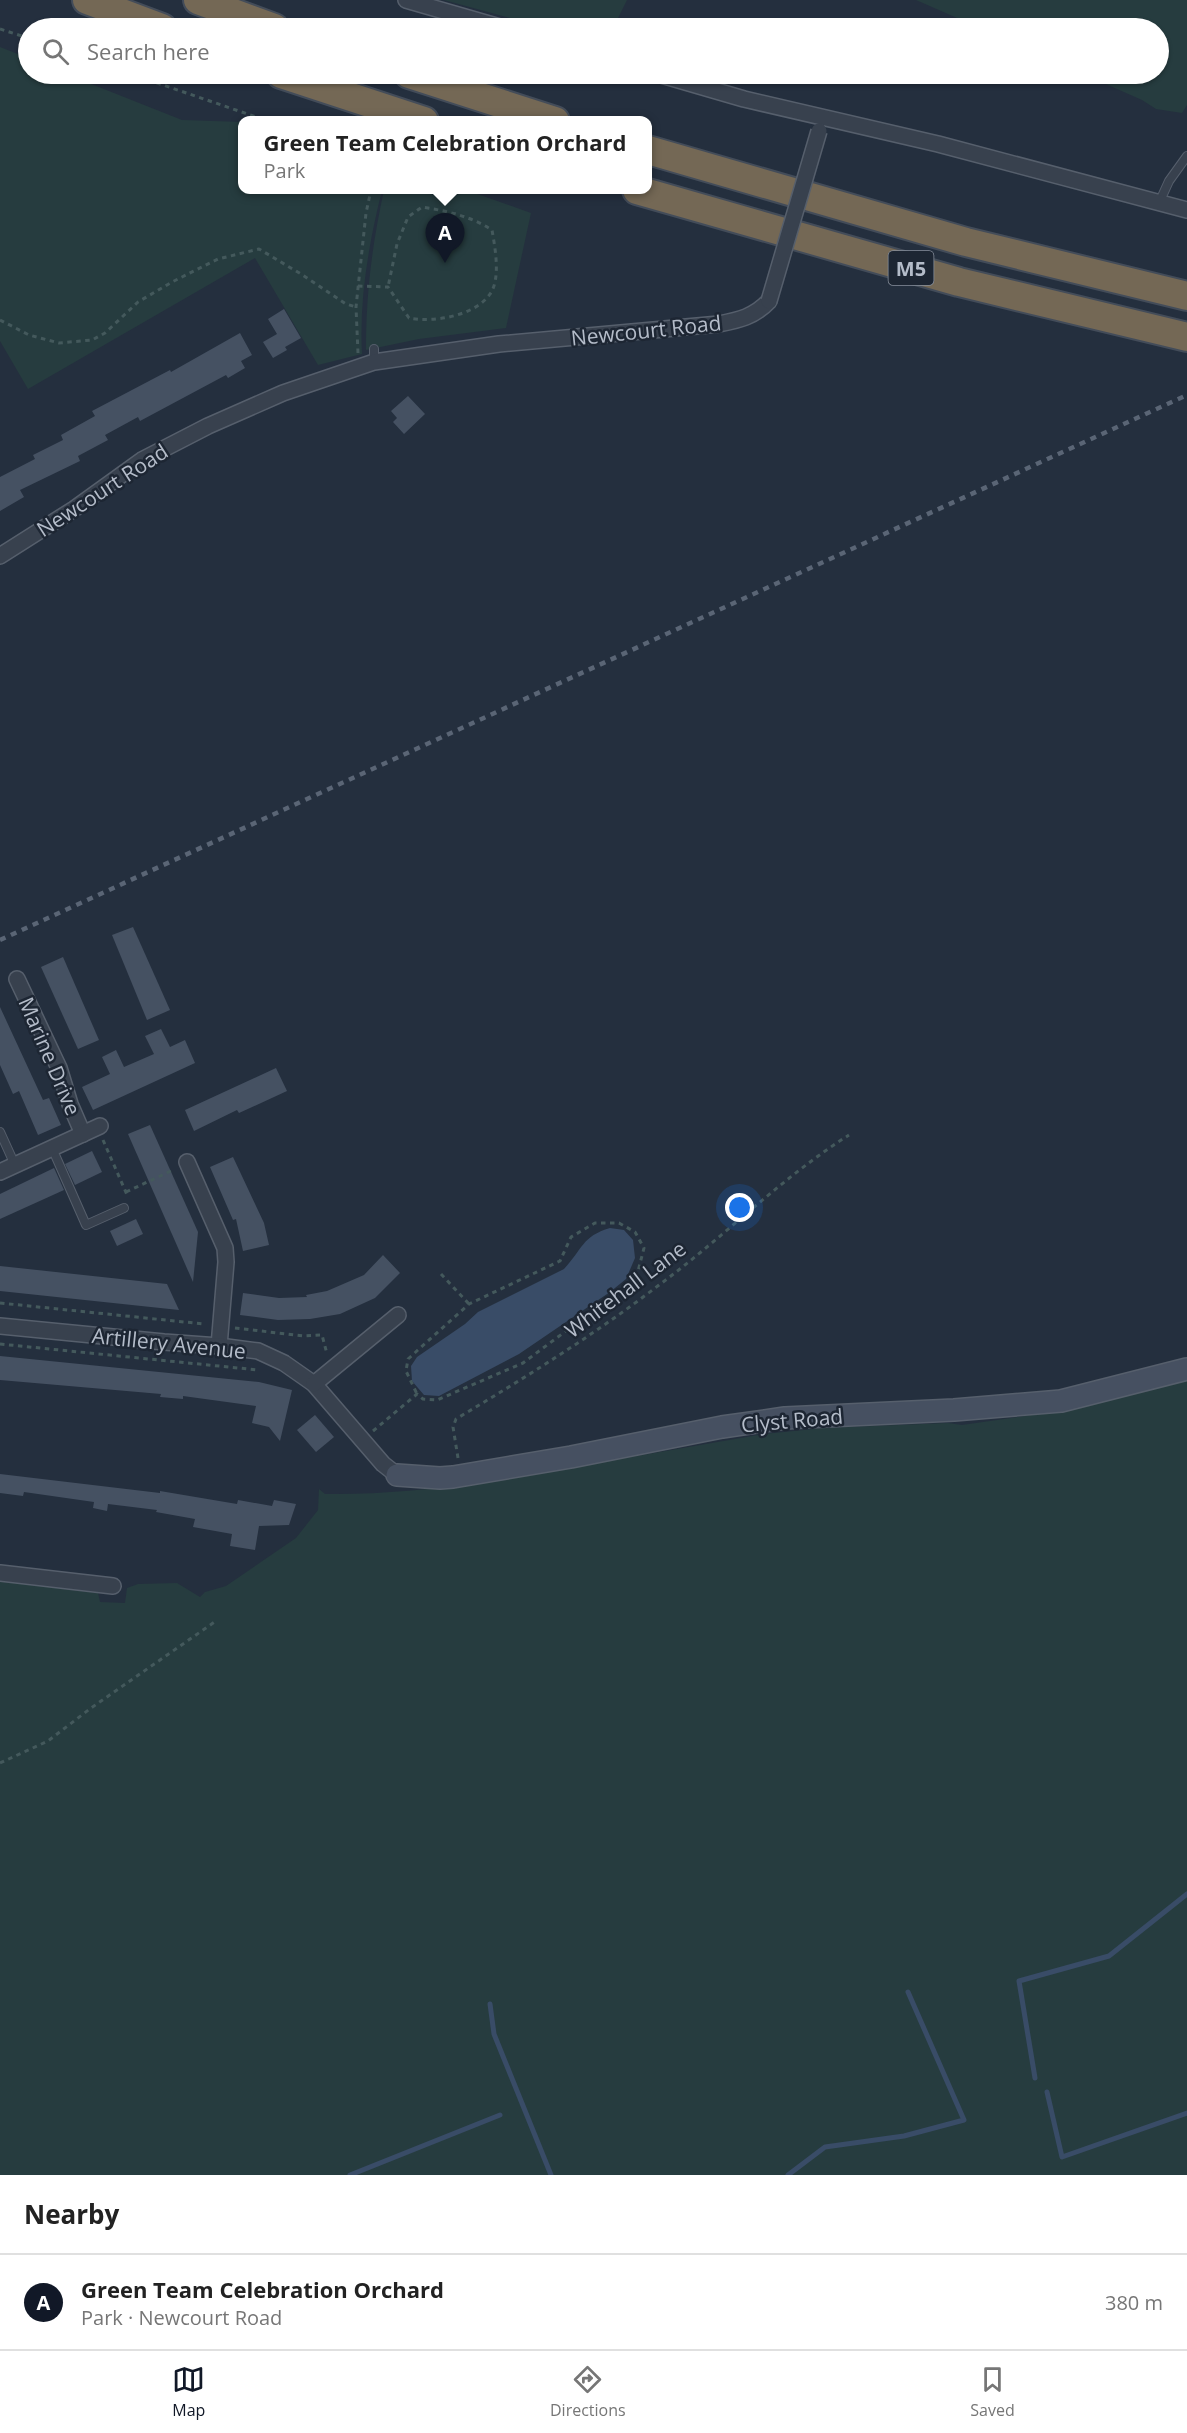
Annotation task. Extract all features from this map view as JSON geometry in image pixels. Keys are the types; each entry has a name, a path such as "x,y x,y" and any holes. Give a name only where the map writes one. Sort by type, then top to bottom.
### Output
{"highway":[{"path":"87,0 135,18"},
{"path":"198,0 247,18"},
{"path":"312,84 412,116"},
{"path":"441,84 542,116"},
{"name":"M5","path":"652,151 966,242 1187,296"},
{"name":"M5","path":"652,193 959,282 1187,337"}],"street":[{"path":"406,0 468,18"},
{"path":"692,84 820,124 959,150 1187,210"},
{"name":"Newcourt Road","path":"0,556 142,460 208,426 283,393 370,359 499,344 719,324 749,318 769,302 820,124"},
{"name":"Marine Drive","path":"0,1172 93,1129 69,1104 59,1068 17,979"},
{"path":"187,1163 225,1248 226,1262 219,1346"},
{"path":"314,1384 398,1315"},
{"name":"Artillery Avenue","path":"0,1326 219,1346 258,1352 284,1363 314,1384 382,1464 397,1475"},
{"name":"Clyst Road","path":"397,1475 440,1478 462,1476 722,1427 784,1418 954,1410 1061,1401 1187,1369"},
{"path":"0,1573 113,1586"}],"lane":[{"path":"1159,203 1169,181 1187,156"},
{"path":"0,1132 15,1165"},
{"path":"52,1148 87,1225 124,1208"}],"path":[{"path":"0,29 18,35"},
{"path":"161,84 256,116"},
{"path":"370,194 356,306 357,348 370,359"},
{"path":"422,207 449,211 477,221 492,230 497,257 494,282 491,294 473,308 448,318 419,320 409,318 388,287 397,244 408,217 422,207"},
{"path":"0,320 29,335 59,343 92,340 105,333 138,302 172,282 218,259 259,249 301,273 346,304 356,306"},
{"path":"358,286 388,287"},
{"path":"93,1129 126,1192 131,1205 124,1208"},
{"name":"Whitehall Lane","path":"462,1476 454,1440 453,1427 456,1419 597,1331 660,1284 817,1156 849,1135"},
{"path":"126,1192 187,1163"},
{"path":"595,1223 619,1223 635,1232 644,1248 636,1279 523,1363 437,1400 423,1399 417,1394 406,1371 408,1359 469,1304 560,1262 571,1237 595,1223"},
{"path":"441,1274 469,1304"},
{"path":"0,1304 304,1336 322,1335 325,1350 335,1366"},
{"path":"0,1344 261,1370"},
{"path":"362,1439 417,1394"},
{"path":"0,1763 48,1741 91,1708 216,1621"}],"green space":[{"path":"444,0 627,0 618,18 510,18"},
{"path":"916,0 1187,0 1187,105 1182,113 1156,109 1142,100 1106,84 1169,84 1169,18 957,18"},
{"path":"0,47 18,54 18,84 91,84 182,120 238,122 238,194 381,194 366,271 362,312 362,354 318,365 255,258 28,389 0,341"},
{"path":"383,194 477,194 531,213 506,328 419,339 366,350 370,269"},
{"path":"1187,1378 1187,2175 0,2175 0,1581 98,1593 100,1602 125,1603 127,1588 138,1584 177,1583 200,1597 205,1592 226,1586 296,1538 318,1510 319,1489 325,1494 364,1494 481,1483 764,1434 824,1428 948,1423 962,1425 1073,1409"}],"water":[{"path":"610,1228 624,1230 633,1240 635,1258 626,1279 610,1292 519,1354 439,1396 424,1395 412,1381 411,1366 417,1357 465,1324 478,1312 564,1269 588,1239"}],"building":[{"path":"284,309 301,338 285,347 287,350 273,358 263,342 277,334 268,319"},
{"path":"240,333 252,355 241,361 245,368 228,378 226,375 140,421 138,417 105,435 108,440 78,456 80,461 20,490 24,497 0,511 0,477 35,459 33,455 63,440 61,435 95,416 92,411 170,370 171,372"},
{"path":"408,396 425,414 404,434 393,422 397,418 391,411"},
{"path":"133,927 170,1010 147,1020 112,935"},
{"path":"63,957 99,1040 78,1049 41,967"},
{"path":"0,1007 43,1100 49,1098 61,1125 38,1135 19,1091 13,1094 0,1065"},
{"path":"161,1029 170,1047 185,1040 195,1063 93,1110 82,1087 110,1074 102,1057 116,1050 124,1067 154,1054 145,1036"},
{"path":"276,1068 287,1091 239,1113 237,1110 194,1131 185,1110"},
{"path":"150,1125 198,1232 193,1282 128,1134"},
{"path":"92,1151 102,1172 75,1185 65,1164"},
{"path":"233,1157 264,1223 269,1245 243,1251 236,1219 233,1220 210,1167"},
{"path":"54,1168 64,1190 0,1219 0,1194"},
{"path":"136,1219 143,1234 117,1246 110,1231"},
{"path":"383,1255 400,1273 375,1298 340,1314 310,1319 278,1320 240,1315 243,1293 279,1298 307,1297 306,1295 327,1291 364,1275"},
{"path":"0,1266 167,1284 179,1310 0,1291"},
{"path":"0,1356 259,1382 292,1390 280,1441 269,1427 252,1423 256,1406 183,1396 183,1399 160,1397 161,1394 0,1380"},
{"path":"315,1415 334,1437 316,1452 297,1430"},
{"path":"0,1474 160,1493 160,1491 237,1504 238,1500 272,1506 274,1500 296,1504 289,1525 259,1526 255,1550 230,1546 232,1534 193,1527 195,1519 156,1512 157,1510 108,1504 107,1511 93,1508 94,1502 24,1492 23,1496 0,1493"}],"waterway":[{"path":"1035,2078 1019,1981 1109,1956 1187,1894"},
{"path":"788,2175 825,2147 904,2136 964,2120 908,1992"},
{"path":"490,2004 494,2034 551,2175"},
{"path":"1047,2092 1062,2157 1187,2113"},
{"path":"350,2175 500,2115"}],"railway":[{"path":"0,940 1187,395"}],"place":[{"name":"Green Team Celebration Orchard","path":"445,263"}]}
